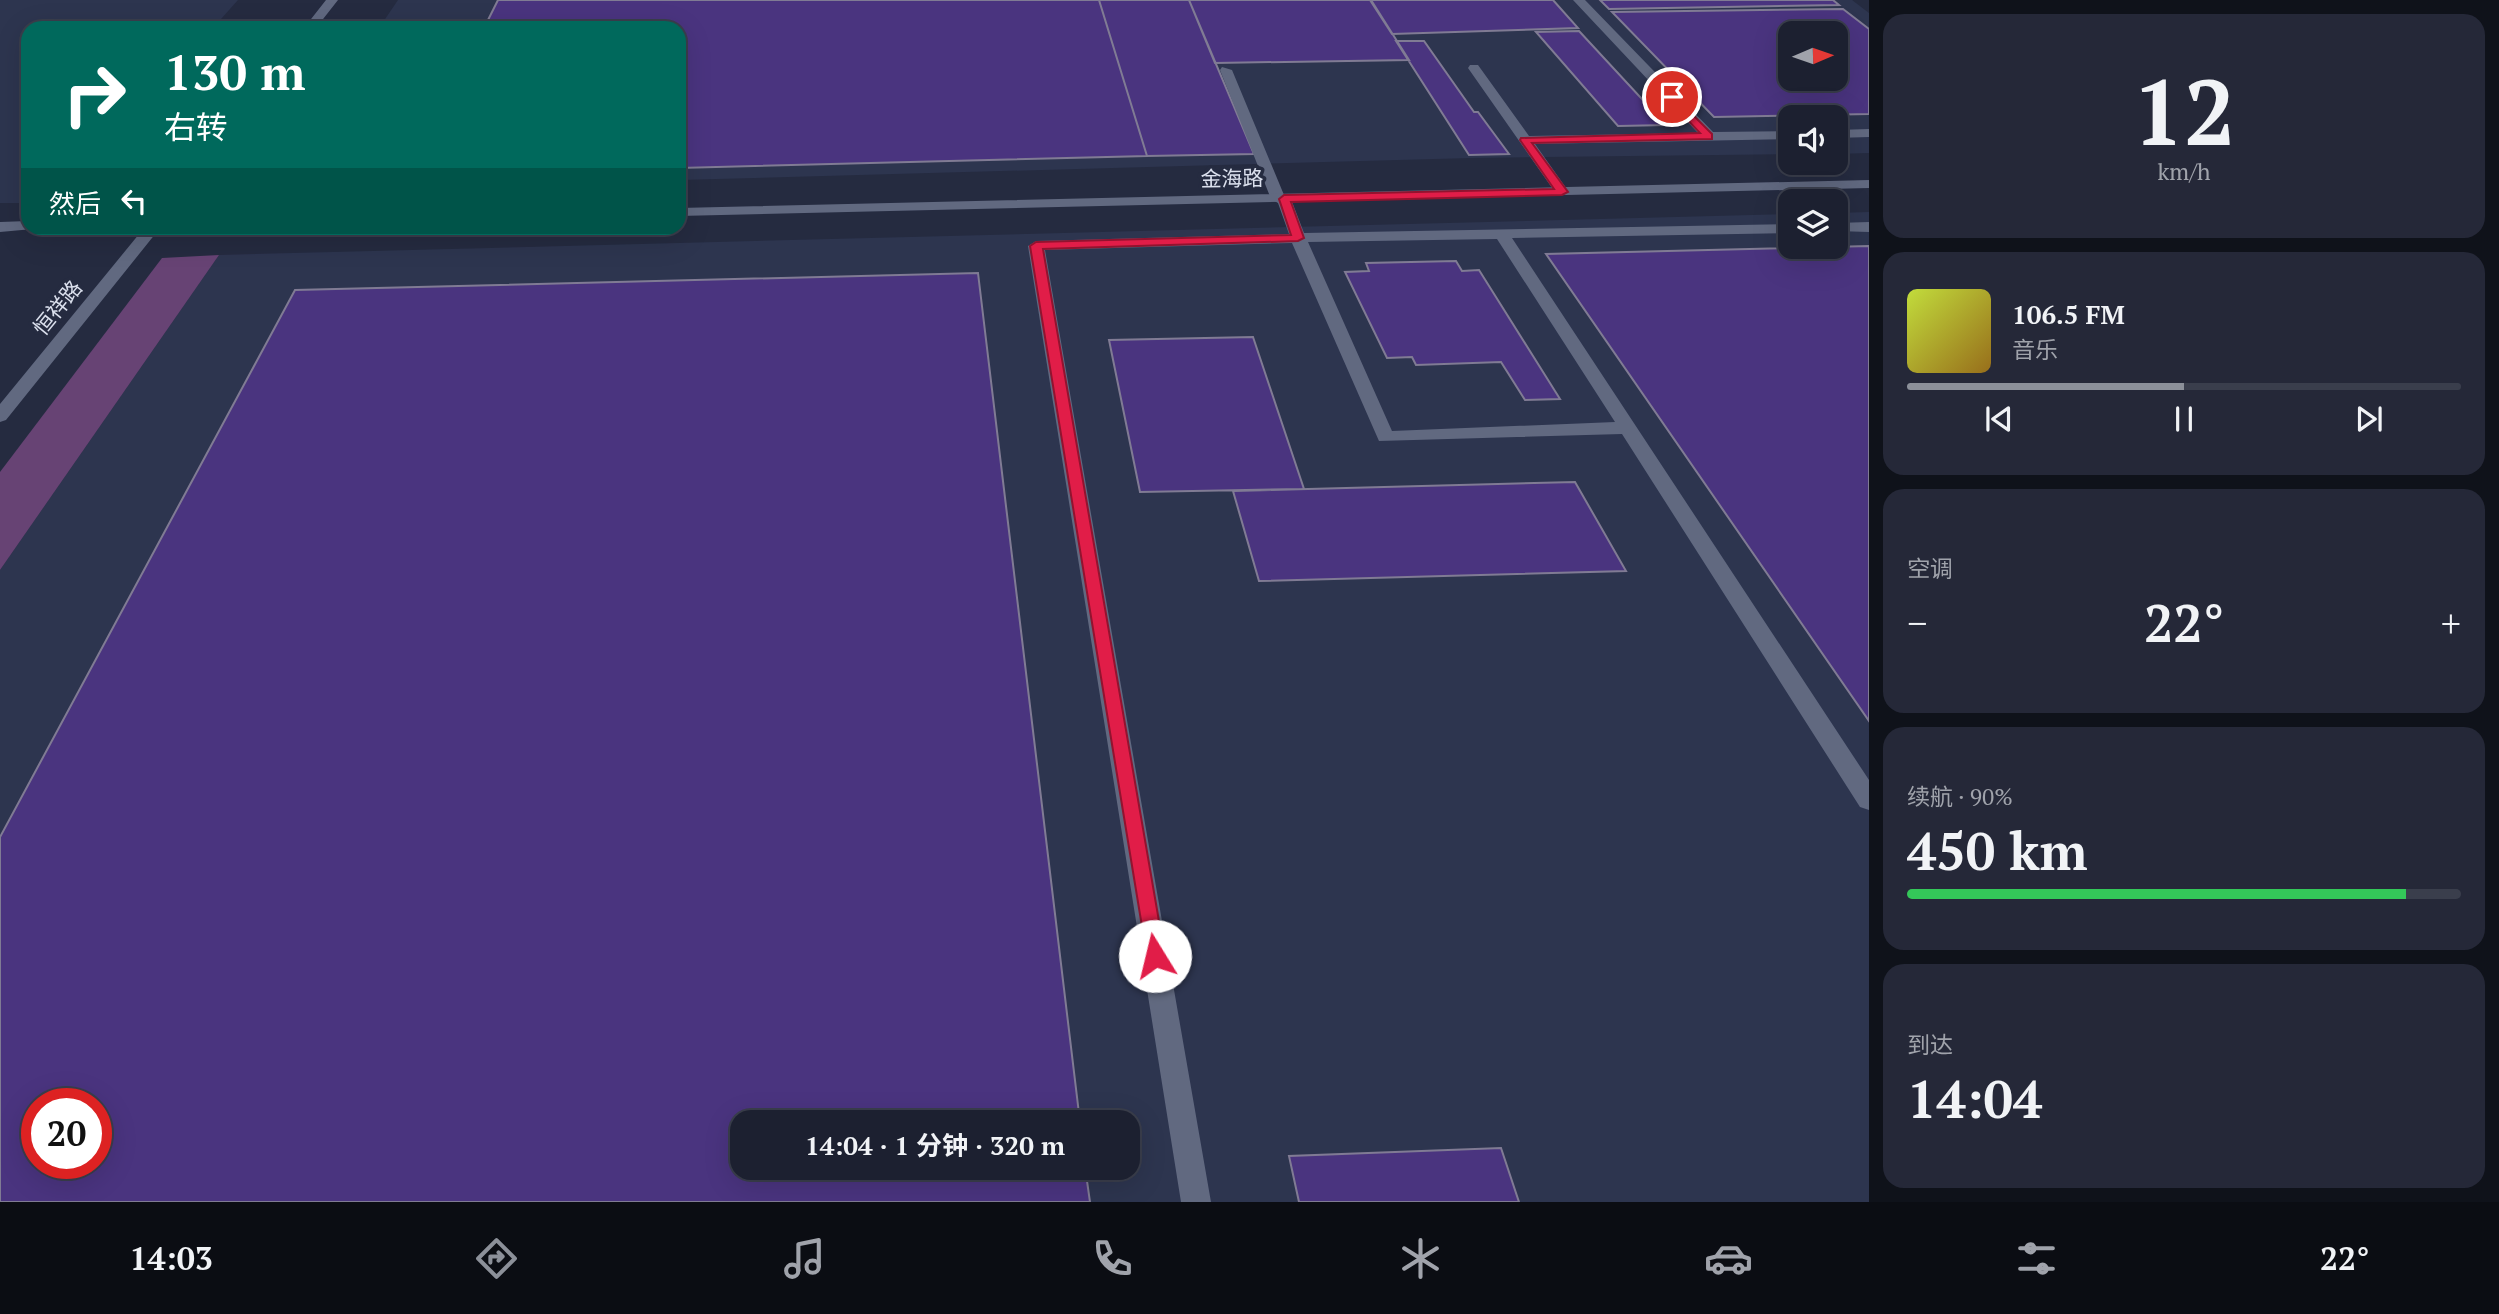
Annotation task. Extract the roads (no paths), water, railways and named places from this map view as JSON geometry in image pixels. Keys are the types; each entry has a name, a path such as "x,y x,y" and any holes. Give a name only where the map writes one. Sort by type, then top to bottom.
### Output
{"street":[{"path":"316,21 332,0"},
{"path":"1579,0 1709,136"},
{"path":"1474,68 1562,192"},
{"path":"1226,70 1386,437 1628,429"},
{"path":"1848,134 1869,133"},
{"path":"1525,140 1778,135"},
{"name":"金海路","path":"686,212 1869,184"},
{"path":"0,227 21,226"},
{"path":"1848,228 1869,227"},
{"path":"1196,1202 1036,246 1778,228"},
{"path":"1502,234 1869,800"},
{"name":"恒祥路","path":"0,416 146,235"}]}
